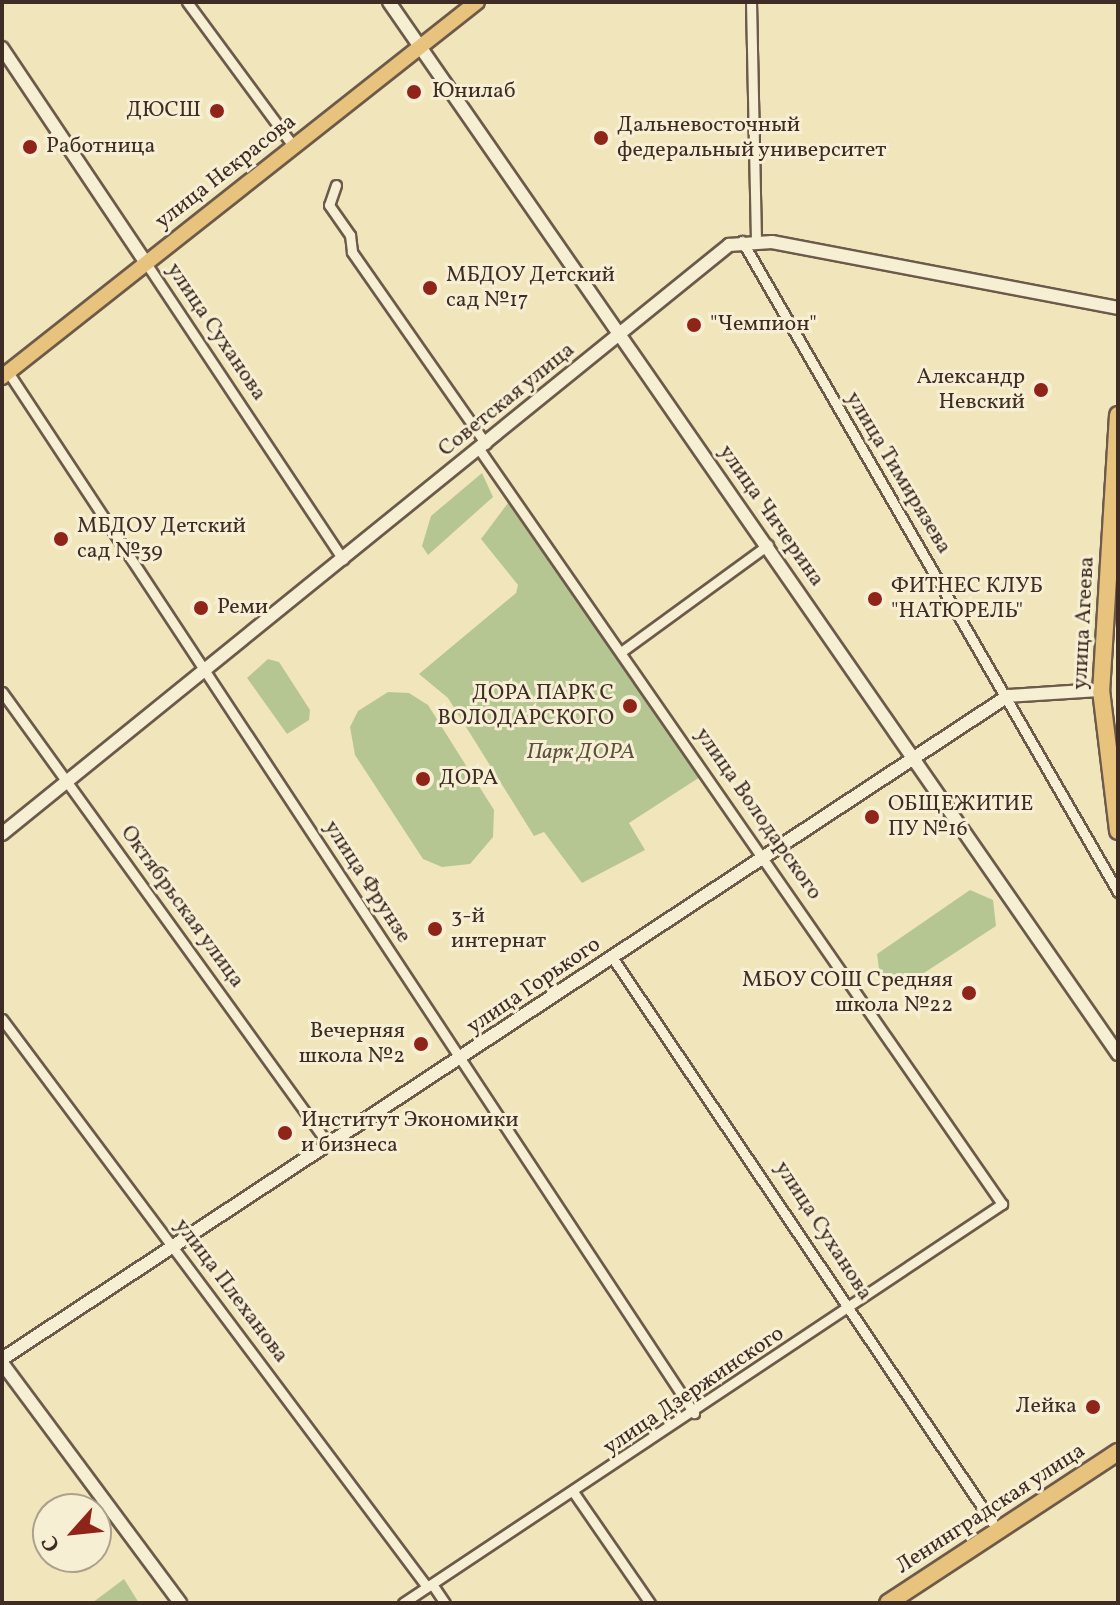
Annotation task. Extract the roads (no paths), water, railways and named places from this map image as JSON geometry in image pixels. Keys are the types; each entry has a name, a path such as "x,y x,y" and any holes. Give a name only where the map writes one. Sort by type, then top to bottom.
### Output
{"highway":[{"name":"улица Агеева","path":"1118,415 1113,574 1101,690 1118,829"},
{"name":"Ленинградская улица","path":"888,1603 1118,1452"}],"main road":[{"name":"улица Чичерина","path":"389,2 1118,1054"},
{"name":"улица Некрасова","path":"5,375 477,2"},
{"name":"улица Суханова","path":"2,48 146,263"},
{"path":"741,240 756,240 1118,308"},
{"name":"Советская улица","path":"2,834 208,672 619,334 741,240"},
{"name":"улица Горького","path":"2,1361 1008,696 1101,690"},
{"path":"2,1361 180,1603"}],"street":[{"path":"187,2 294,147"},
{"path":"751,2 756,240"},
{"name":"улица Володарского","path":"336,185 329,205 352,252 621,652 765,856 1002,1204"},
{"name":"улица Тимирязева","path":"741,240 1008,696 1118,892"},
{"name":"улица Суханова","path":"146,263 343,559"},
{"name":"улица Фрунзе","path":"5,375 37,414 134,560 694,1413"},
{"path":"621,652 768,545"},
{"name":"Октябрьская улица","path":"2,692 329,1145"},
{"name":"улица Суханова","path":"612,957 997,1529"},
{"name":"улица Плеханова","path":"2,1019 445,1603"},
{"name":"улица Дзержинского","path":"403,1603 851,1310 1002,1204"},
{"path":"574,1493 650,1603"}],"place":[{"name":"Юнилаб","path":"414,92"},
{"name":"ДЮСШ","path":"217,111"},
{"name":"Дальневосточный федеральный университет","path":"601,138"},
{"name":"Работница","path":"30,147"},
{"name":"МБДОУ Детский сад №17","path":"430,288"},
{"name":"\"Чемпион\"","path":"694,325"},
{"name":"Александр Невский","path":"1041,390"},
{"name":"МБДОУ Детский сад №39","path":"61,539"},
{"name":"ФИТНЕС КЛУБ \"НАТЮРЕЛЬ\"","path":"875,599"},
{"name":"Реми","path":"201,608"},
{"name":"ДОРА ПАРК С ВОЛОДАРСКОГО","path":"630,706"},
{"name":"ДОРА","path":"423,779"},
{"name":"ОБЩЕЖИТИЕ ПУ №16","path":"872,817"},
{"name":"3-й интернат","path":"435,929"},
{"name":"МБОУ СОШ Средняя школа №22","path":"969,993"},
{"name":"Вечерняя школа №2","path":"421,1044"},
{"name":"Институт Экономики и бизнеса","path":"285,1133"},
{"name":"Лейка","path":"1093,1407"}],"park label":[{"name":"Парк ДОРА","path":"581,753"}]}
